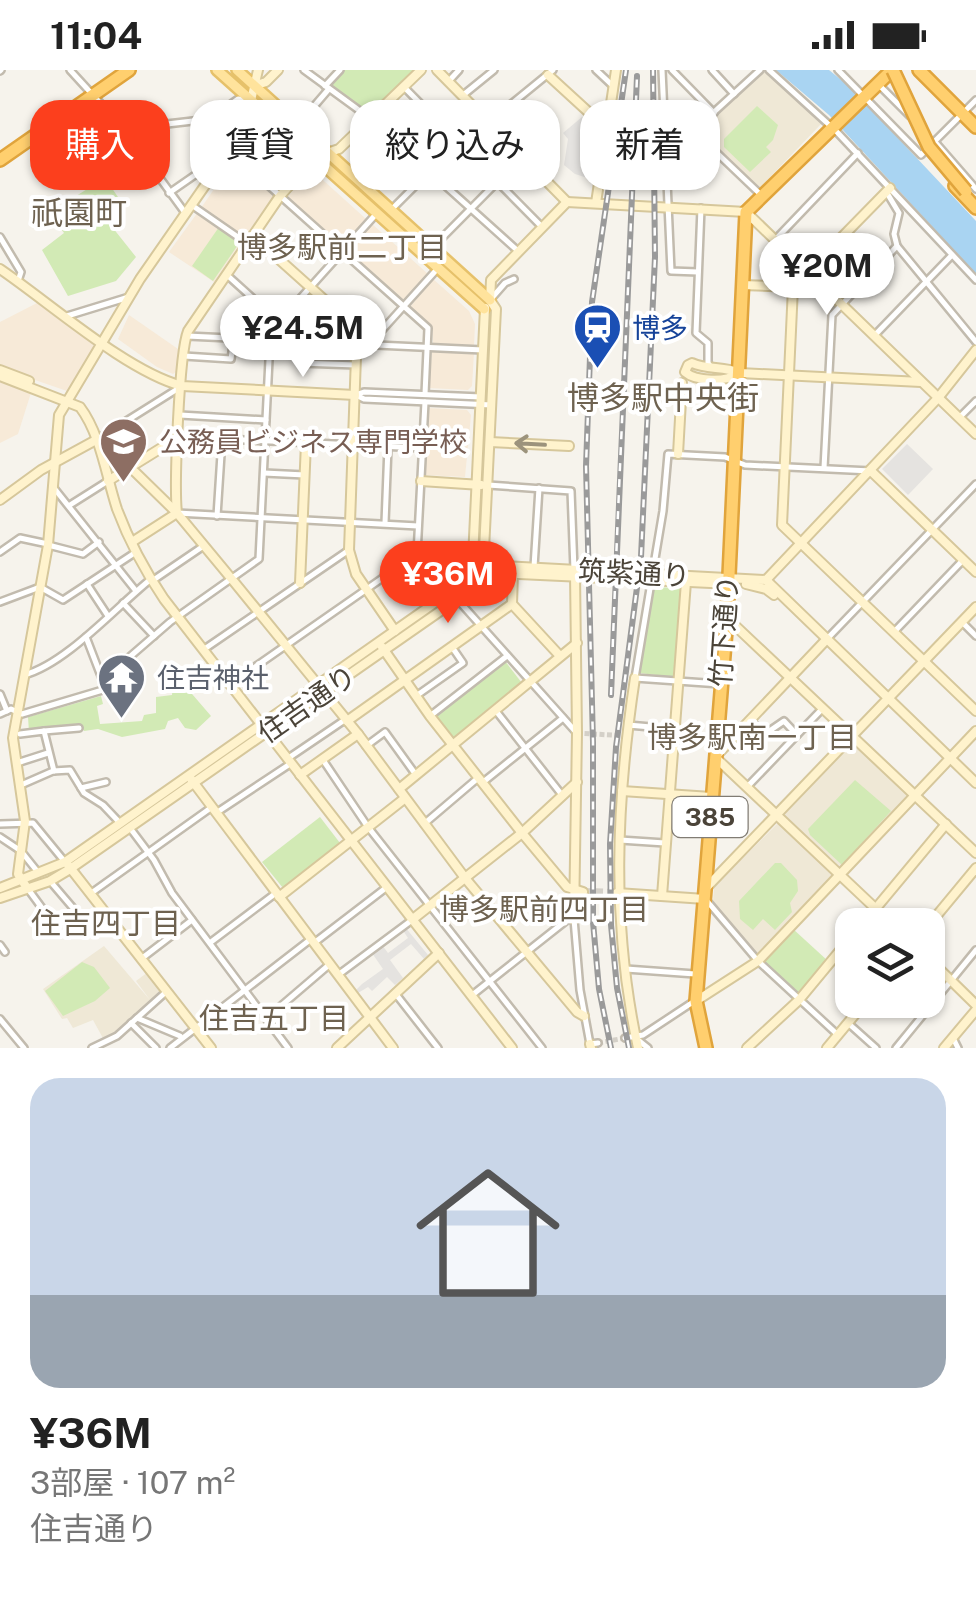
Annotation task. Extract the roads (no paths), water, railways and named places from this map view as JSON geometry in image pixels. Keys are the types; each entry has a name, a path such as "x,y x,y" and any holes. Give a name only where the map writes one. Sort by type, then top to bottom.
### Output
{"highway":[{"path":"2,156 129,70"},
{"path":"746,212 894,70"},
{"path":"894,70 932,144 976,198"},
{"path":"894,70 932,144 976,198"},
{"path":"920,70 976,127"},
{"name":"竹下通り","path":"706,1048 696,1001 727,618 746,212"}],"main road":[{"path":"218,70 252,100"},
{"path":"236,70 270,100"},
{"path":"330,154 434,246 490,306"},
{"path":"330,171 438,267 490,306"}],"street":[{"path":"70,70 100,100"},
{"path":"237,100 252,100 258,70"},
{"path":"254,86 266,82 278,70"},
{"path":"304,70 350,104"},
{"path":"317,100 340,70"},
{"path":"391,100 420,70"},
{"path":"437,70 466,100"},
{"path":"448,82 459,70"},
{"path":"462,96 494,70"},
{"path":"596,70 614,86"},
{"path":"612,100 616,70"},
{"path":"662,70 663,100"},
{"path":"672,70 702,100"},
{"path":"712,70 734,94"},
{"path":"720,107 760,70"},
{"path":"769,70 833,126 888,190 976,280"},
{"path":"838,70 921,155 976,100"},
{"path":"513,100 550,72 580,103"},
{"path":"878,84 932,144"},
{"path":"404,87 416,100"},
{"path":"330,154 350,137"},
{"path":"774,241 858,154"},
{"path":"720,156 763,197"},
{"path":"186,214 169,192 190,178"},
{"path":"12,712 24,676 48,544 59,415 129,297 204,190"},
{"path":"229,685 417,554 418,547 428,328 273,190"},
{"path":"177,514 186,336 286,190"},
{"path":"392,209 412,190"},
{"path":"450,190 518,251"},
{"path":"434,246 489,190"},
{"path":"505,190 542,227"},
{"path":"554,190 566,202 746,212 976,434"},
{"path":"596,203 598,190"},
{"path":"667,190 670,270 698,272"},
{"path":"888,190 899,216 894,234 897,246 976,342"},
{"path":"888,190 793,287 782,526 976,711"},
{"path":"479,582 485,554 492,401 491,280 566,202"},
{"path":"193,206 250,240 357,329 348,550 366,590 395,631"},
{"path":"701,208 696,333 708,342 711,367"},
{"path":"280,321 377,213"},
{"path":"0,237 20,272 18,281"},
{"path":"824,468 832,315 897,246"},
{"path":"874,336 952,256"},
{"path":"374,345 375,338 438,267"},
{"path":"0,269 155,377 182,386 355,395 364,399 492,401"},
{"path":"228,275 300,341 300,362 356,365"},
{"path":"470,575 483,350 490,306 505,283 514,279"},
{"path":"742,285 793,287"},
{"path":"66,316 129,297"},
{"path":"184,356 231,359 232,338 256,300"},
{"path":"186,336 483,350"},
{"path":"102,680 176,617 260,559 270,340"},
{"path":"766,580 938,398 976,350"},
{"path":"738,372 729,379 691,377 685,372 692,364 738,372 921,382"},
{"path":"0,373 80,407 87,416 136,552 176,617 512,1048"},
{"path":"678,454 682,383"},
{"path":"0,500 182,386"},
{"path":"960,418 976,401"},
{"path":"180,416 266,420"},
{"path":"124,424 146,458"},
{"path":"70,505 179,437 422,448"},
{"path":"216,517 222,439"},
{"path":"490,442 569,446"},
{"path":"300,582 306,443"},
{"path":"385,525 388,446"},
{"path":"637,1043 622,969 617,840 628,725 663,511 668,454 723,457 745,465 871,471 976,572"},
{"path":"132,468 232,579 358,734 465,878 584,1016"},
{"path":"264,473 304,476"},
{"path":"421,481 570,491 577,643 579,892 574,919 584,1016 593,1045"},
{"path":"946,824 876,908 715,757 976,484"},
{"path":"52,486 136,591"},
{"path":"534,567 539,488"},
{"path":"132,542 177,514 418,526"},
{"path":"0,552 20,538 83,554 99,542"},
{"path":"24,676 86,637 136,591 202,547"},
{"path":"418,547 480,625 577,734"},
{"path":"202,650 348,550"},
{"path":"40,587 63,600 136,552"},
{"path":"473,554 482,567"},
{"path":"485,554 495,570"},
{"path":"894,632 962,560"},
{"path":"470,575 482,567"},
{"name":"筑紫通り","path":"482,567 514,574 575,573 754,584 766,588 826,640"},
{"name":"筑紫通り","path":"495,570 534,567 575,573"},
{"name":"住吉通り","path":"382,647 395,631 495,570"},
{"path":"514,574 512,604 560,656"},
{"name":"住吉通り","path":"0,888 50,880 120,823 191,779 455,594 470,575"},
{"name":"筑紫通り","path":"651,577 686,582 766,580 976,783"},
{"path":"662,896 686,582"},
{"path":"87,584 108,616"},
{"path":"0,602 40,587"},
{"path":"123,603 154,636"},
{"path":"90,894 289,761 512,604"},
{"path":"617,893 705,894 976,607"},
{"path":"727,618 976,853"},
{"path":"962,622 976,636"},
{"path":"0,714 22,714 104,691 86,637"},
{"path":"399,789 577,643"},
{"path":"416,696 464,663 452,646"},
{"path":"382,647 480,781 567,887 579,892"},
{"path":"430,716 508,655"},
{"path":"635,678 720,684"},
{"path":"0,694 12,712 16,736 24,822 18,868 24,885 53,923"},
{"path":"748,786 824,708"},
{"path":"496,710 562,795"},
{"path":"424,824 563,718"},
{"path":"750,720 765,734 784,721 798,735"},
{"path":"628,725 674,728"},
{"path":"0,741 79,728"},
{"path":"44,731 54,771"},
{"path":"637,1043 758,961 976,731"},
{"path":"366,746 385,732 416,775"},
{"path":"300,775 358,734"},
{"path":"20,762 48,752"},
{"path":"322,759 368,827 542,1048"},
{"path":"18,786 54,771 70,770 89,798 103,804 120,823"},
{"path":"191,779 393,1048"},
{"name":"住吉通り","path":"0,898 39,874 68,866 130,828 191,779"},
{"path":"81,788 106,782"},
{"path":"338,974 522,833 577,782"},
{"path":"622,791 712,797"},
{"path":"210,942 404,799"},
{"path":"0,824 33,822 211,1048"},
{"path":"130,828 192,920 288,1048"},
{"path":"0,837 22,853 39,874"},
{"path":"617,840 666,843"},
{"path":"943,908 976,868"},
{"path":"50,880 74,908"},
{"path":"170,1048 388,887"},
{"path":"705,894 758,961 838,1035"},
{"path":"471,996 526,951 574,919"},
{"path":"141,960 192,920"},
{"path":"0,945 5,952"},
{"path":"896,1048 976,950"},
{"path":"336,1048 438,953"},
{"path":"747,1048 800,1000 835,957"},
{"path":"266,1018 330,964"},
{"path":"622,969 698,974"},
{"path":"944,1048 976,1008 945,974"},
{"path":"92,1048 117,1036 166,992"},
{"path":"395,993 438,1048"},
{"path":"827,1048 852,1018"},
{"path":"0,1019 24,1048"},
{"path":"134,1021 181,1037"},
{"path":"134,1021 156,1048"},
{"path":"848,1023 876,1048"},
{"path":"625,1038 648,1048"},
{"path":"953,1038 958,1048"}],"water":[{"path":"776,70 829,70 850,87 976,221 976,274 829,115"}],"tunnel":[{"path":"577,733 627,736"},
{"path":"583,892 617,893"},
{"path":"598,1043 625,1038"}],"railway":[{"path":"611,1048 599,989 593,922 586,466 592,302 626,70"},
{"path":"629,1048 617,988 611,925 610,844 616,747 641,557 655,257 653,70"},
{"path":"611,695 637,76"}],"place":[{"name":"博多","path":"597,370"},
{"name":"公務員ビジネス専門学校","path":"124,484"},
{"name":"住吉神社","path":"122,720"}],"district":[{"name":"祇園町","path":"79,213"},
{"name":"博多駅前二丁目","path":"342,248"},
{"name":"博多駅中央街","path":"663,398"},
{"name":"博多駅南一丁目","path":"752,738"},
{"name":"博多駅前四丁目","path":"544,910"},
{"name":"住吉四丁目","path":"106,924"},
{"name":"住吉五丁目","path":"274,1019"}]}
